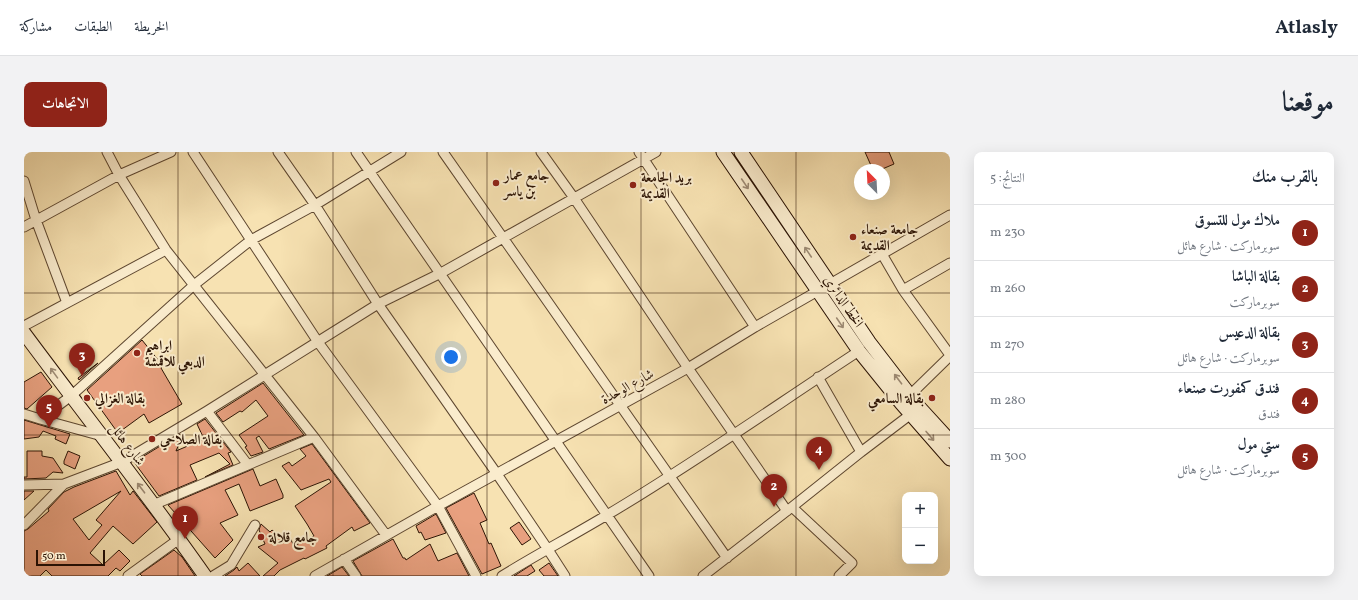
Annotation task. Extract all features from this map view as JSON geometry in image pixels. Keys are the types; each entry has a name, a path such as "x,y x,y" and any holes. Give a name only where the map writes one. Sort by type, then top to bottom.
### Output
{"main road":[{"name":"الخط الدائري","path":"723,152 859,351 906,399"},
{"name":"الخط الدائري","path":"741,152 906,399 950,459"},
{"name":"شارع هائل","path":"24,333 103,436 205,576"},
{"name":"الخط الدائري","path":"915,411 950,442"}],"street":[{"path":"108,152 119,175 166,250 314,437 386,535"},
{"path":"24,227 119,175 171,152"},
{"path":"193,152 318,342 438,506 476,576"},
{"path":"278,152 315,205 378,304 497,474 565,576"},
{"path":"356,152 649,576"},
{"path":"40,419 71,396 194,285 252,240 315,205 401,152"},
{"path":"443,152 727,558"},
{"path":"541,152 574,198 734,434 790,509 852,563 839,576"},
{"path":"24,485 64,484 122,462 265,376 378,304 441,273 504,238 574,198 641,155 656,152"},
{"path":"641,155 755,327"},
{"path":"24,181 36,220 67,303"},
{"name":"شارع الوحدة","path":"315,576 438,506 688,368 755,327 950,214"},
{"path":"24,326 166,250"},
{"path":"882,254 903,290 950,356 906,399"},
{"path":"903,290 950,263"},
{"path":"502,576 547,548 607,515 669,476 859,351"},
{"path":"818,377 861,452"},
{"path":"207,411 248,465"},
{"path":"704,576 915,411"},
{"path":"24,414 103,436"},
{"path":"154,505 314,437"},
{"path":"24,525 64,484"},
{"path":"213,576 230,565 255,524"},
{"path":"128,576 179,539"},
{"path":"344,559 356,576"}],"building":[{"path":"865,152 889,152 894,164 890,166 890,164 870,164"},
{"path":"142,340 163,366 161,368 182,404 149,423 144,414 118,433 87,390"},
{"path":"98,363 79,380 78,378"},
{"path":"41,372 52,387 27,409 24,408 24,382"},
{"path":"263,383 304,435 269,449 259,436 256,438 263,452 251,456 245,447 247,446 239,435 268,416 256,400 242,412 240,411 223,422 216,413"},
{"path":"205,419 231,452 228,453 233,465 205,477 230,464 219,453 190,465 197,480 159,496 134,462 180,434 182,437 176,451 204,439 197,424"},
{"path":"24,420 70,434 66,444 55,439 56,436 43,431 39,437 24,439"},
{"path":"312,444 370,523 354,531 352,527 326,546 327,548 280,570 274,576 263,576 278,563 258,547 265,544 259,530 261,524 270,532 272,530 287,542 290,538 294,546 314,536 295,506 331,482 329,479 301,490 282,466 289,462 292,466 306,456 300,449"},
{"path":"27,451 42,451 42,456 53,458 63,473 53,472 46,478 24,479 24,477 27,477"},
{"path":"68,451 80,456 75,469 64,464"},
{"path":"253,469 260,486 276,479 283,498 250,511 239,484 225,490 238,515 220,523 233,540 215,558 168,505"},
{"path":"116,471 130,495 133,491 157,522 133,544 113,526 90,553 103,565 119,550 130,561 120,571 116,568 108,576 52,576 46,570 40,576 24,576 24,531 49,511 48,509 64,492","holes":["121,491 96,520 102,525 89,540 73,519"]},
{"path":"24,491 34,491 24,500"},
{"path":"474,493 487,520 480,523 501,566 482,574 446,508"},
{"path":"436,514 446,533 425,540 421,532 419,533 416,526"},
{"path":"519,522 531,539 522,545 510,528"},
{"path":"393,539 403,558 406,560 430,544 438,561 457,553 469,576 362,576 353,561"},
{"path":"174,550 182,557 195,576 142,576 140,574"},
{"path":"248,563 260,576 225,576 237,567 239,571"},
{"path":"549,563 558,576 544,576 539,570"},
{"path":"531,565 535,571 527,576 514,576"},
{"path":"342,567 349,576 327,576"}],"place":[{"name":"جامع عمار بن ياسر","path":"496,183"},
{"name":"بريد الجامعة القديمة","path":"633,185"},
{"name":"جامعة صنعاء القديمة","path":"853,237"},
{"name":"ابراهيم الدبعي للاقمشة","path":"137,353"},
{"name":"بقالة الدعيس","path":"82,376"},
{"name":"بقالة الغزالي","path":"87,398"},
{"name":"بقالة السامعي","path":"932,398"},
{"name":"ستي مول","path":"49,428"},
{"name":"بقالة الصلاحي","path":"152,439"},
{"name":"فندق كمفورت صنعاء","path":"819,470"},
{"name":"بقالة الباشا","path":"774,507"},
{"name":"جامع قلالة","path":"261,537"},
{"name":"ملاك مول للتسوق","path":"185,539"}]}
